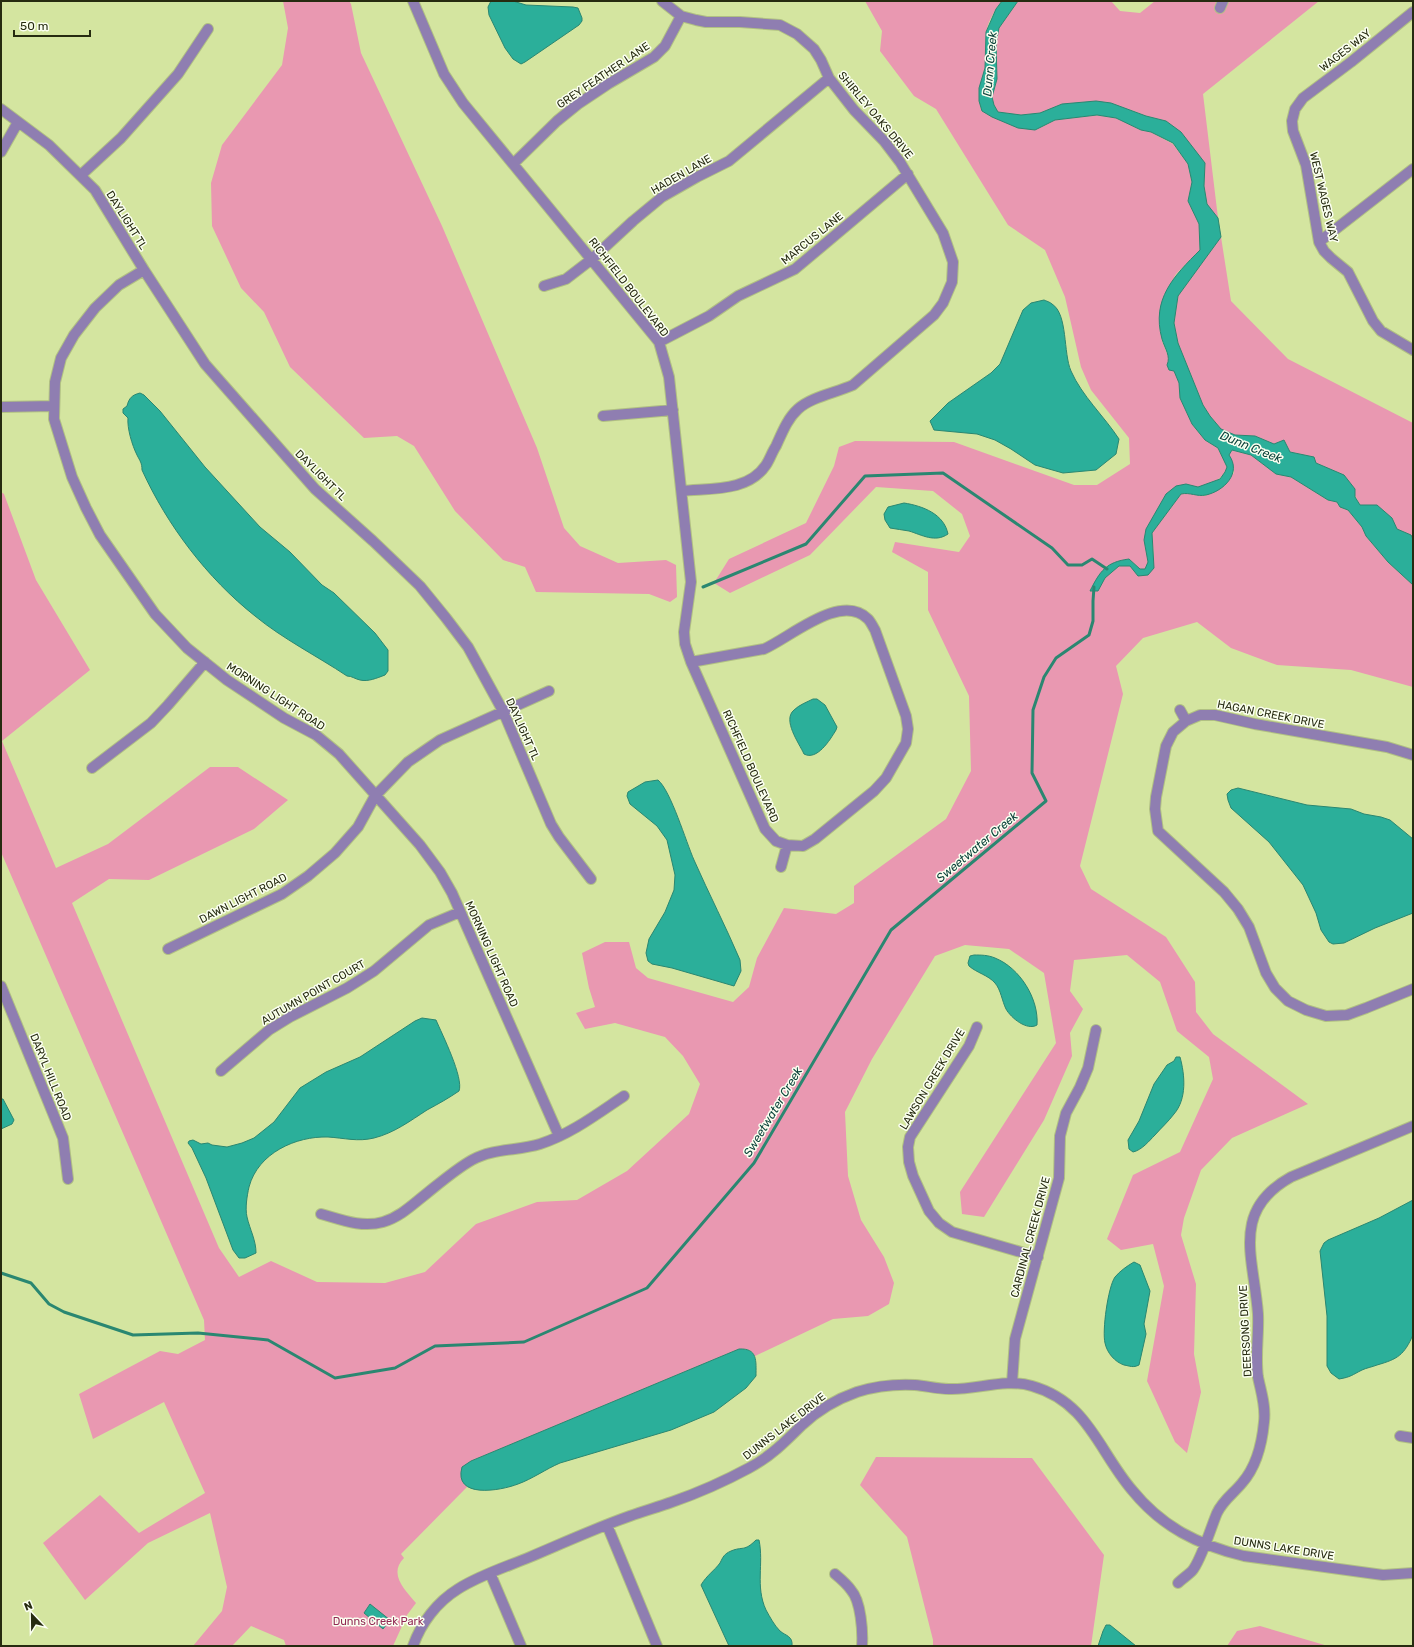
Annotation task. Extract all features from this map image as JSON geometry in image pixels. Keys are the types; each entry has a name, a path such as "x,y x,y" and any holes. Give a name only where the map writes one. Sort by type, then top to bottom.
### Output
{"street":[{"name":"RICHFIELD BOULEVARD","path":"413,1 444,74 463,103 659,342 669,377 691,582 684,632 685,644 691,662 765,829 776,841 787,845"},
{"name":"SHIRLEY OAKS DRIVE","path":"662,1 681,16 706,22 780,25 797,34 814,49 821,60 828,78 854,110 884,141 908,174 943,233 953,262 952,282 943,303 934,315 853,385 837,392 810,400 798,409 789,420 766,465 753,478 738,486 682,490"},
{"name":"WAGES WAY","path":"1295,109 1302,98 1351,62 1413,12"},
{"name":"GREY FEATHER LANE","path":"513,164 557,121 578,104 608,84 654,57 665,46 681,16"},
{"path":"81,176 121,138 178,74 208,29"},
{"name":"HADEN LANE","path":"544,286 566,279 592,259 633,221 662,197 729,161 828,78"},
{"name":"DAYLIGHT TL","path":"1,109 50,145 95,190 144,270 205,364 262,431 315,489 420,586 446,618 468,647 503,711 551,824 591,879"},
{"name":"WEST WAGES WAY","path":"1295,109 1292,121 1292,131 1306,165 1319,242 1327,254 1348,272 1373,321 1381,331 1413,350"},
{"path":"1,152 18,122"},
{"path":"1319,242 1413,169"},
{"name":"MARCUS LANE","path":"659,342 709,316 738,296 795,269 908,174"},
{"name":"MORNING LIGHT ROAD","path":"144,270 119,285 95,308 74,335 61,358 55,382 54,419 72,478 100,535 155,614 187,648 227,680 284,718 316,735 339,754 420,845 440,872 452,893 559,1136"},
{"path":"1,407 54,406"},
{"path":"603,416 673,410"},
{"path":"691,662 764,649 827,614 839,611 854,611 868,619 875,630 906,716 908,729 906,743 886,778 874,791 815,839 802,846 787,845 781,867"},
{"path":"92,768 152,723 205,662"},
{"name":"DAWN LIGHT ROAD","path":"168,949 282,894 308,876 335,853 358,827 375,796 408,762 440,740 549,690"},
{"path":"1180,710 1186,721"},
{"name":"HAGAN CREEK DRIVE","path":"1413,755 1387,747 1255,724 1215,715 1200,716 1186,721 1173,732 1166,746 1155,809 1158,831 1224,892 1238,909 1249,927 1266,973 1275,988 1288,1000 1306,1010 1326,1016 1347,1014 1413,989"},
{"name":"AUTUMN POINT COURT","path":"221,1071 269,1030 290,1017 347,988 374,971 429,925 460,912"},
{"name":"DARYL HILL ROAD","path":"1,986 63,1138 68,1179"},
{"name":"LAWSON CREEK DRIVE","path":"977,1027 969,1046 910,1137 908,1147 909,1162 913,1176 929,1211 939,1223 952,1232 1038,1257"},
{"name":"CARDINAL CREEK DRIVE","path":"1012,1383 1015,1339 1059,1178 1060,1136 1066,1113 1088,1068 1096,1030"},
{"path":"321,1214 349,1223 366,1225 382,1222 399,1216 440,1182 474,1159 488,1154 539,1144 559,1136 578,1126 624,1096"},
{"name":"DEERSONG DRIVE","path":"1178,1583 1193,1570 1218,1511 1226,1499 1242,1483 1252,1470 1259,1454 1265,1420 1264,1401 1258,1377 1256,1357 1258,1322 1256,1292 1249,1243 1251,1224 1257,1208 1265,1196 1277,1185 1291,1177 1413,1126"},
{"name":"DUNNS LAKE DRIVE","path":"413,1646 417,1636 431,1613 458,1589 490,1573 606,1525 674,1502 734,1476 753,1466 784,1443 815,1414 834,1402 856,1392 898,1384 948,1390 969,1389 996,1384 1012,1383 1030,1385 1050,1392 1067,1403 1081,1416 1132,1491 1153,1513 1188,1537 1226,1552 1244,1556 1383,1575 1413,1573"},
{"path":"1400,1436 1413,1438"},
{"path":"606,1525 657,1646"},
{"path":"490,1573 521,1646"},
{"path":"835,1574 853,1591 859,1610 863,1631 862,1646"}],"green space":[{"path":"283,1 349,1 351,4 361,53 442,226 537,448 564,528 580,546 618,563 666,560 676,565 677,597 670,602 649,594 536,592 525,567 503,560 455,511 414,446 397,436 364,438 290,367 264,312 241,288 212,226 211,183 222,145 282,65 288,28"},
{"name":"Dunns Creek Park","path":"865,1 1002,1 992,16 987,30 986,65 979,94 982,111 1035,130 1055,120 1097,115 1116,118 1141,130 1151,132 1173,144 1188,164 1192,182 1188,201 1199,224 1200,250 1176,274 1165,294 1160,310 1162,341 1179,383 1180,398 1192,424 1205,440 1218,448 1227,467 1220,478 1208,485 1194,487 1186,484 1144,540 1148,562 1145,570 1140,569 1129,559 1106,566 1098,591 1105,578 1119,566 1130,566 1148,575 1154,559 1152,533 1181,494 1187,493 1205,496 1234,473 1229,455 1232,450 1251,455 1276,474 1291,477 1328,500 1337,502 1340,507 1348,510 1362,527 1366,536 1388,562 1413,585 1413,687 1351,670 1277,665 1231,648 1197,622 1143,638 1116,666 1123,694 1080,866 1091,889 1166,937 1195,982 1196,1012 1213,1034 1308,1104 1232,1138 1201,1170 1184,1218 1181,1235 1196,1284 1194,1354 1201,1392 1187,1453 1175,1442 1147,1381 1164,1286 1153,1244 1121,1250 1107,1239 1133,1175 1180,1152 1213,1079 1209,1057 1177,1031 1160,982 1127,955 1074,960 1070,991 1083,1009 1070,1033 1072,1056 1044,1120 984,1217 962,1214 960,1192 1056,1043 1044,973 1009,949 965,945 935,956 872,1059 845,1112 848,1176 861,1220 884,1257 894,1283 889,1304 868,1316 833,1319 755,1356 748,1350 739,1349 471,1461 462,1481 467,1487 401,1554 404,1558 399,1564 398,1576 403,1587 416,1603 407,1615 393,1646 286,1646 284,1640 251,1626 232,1646 193,1646 222,1611 227,1587 210,1513 148,1543 85,1600 43,1543 100,1495 139,1533 205,1493 164,1402 93,1439 79,1394 160,1351 178,1354 205,1340 204,1320 1,852 1,492 4,494 36,580 90,670 2,741 56,868 108,844 210,767 238,767 288,800 254,829 149,880 109,879 72,903 219,1248 239,1277 271,1261 317,1282 385,1283 425,1272 476,1224 537,1202 577,1200 627,1171 689,1114 700,1084 683,1056 665,1037 615,1023 585,1029 576,1013 595,1007 589,988 582,953 605,942 629,942 636,968 648,978 733,1002 749,987 757,958 784,908 836,914 854,903 854,886 946,819 971,771 969,696 928,610 928,572 892,552 895,542 959,552 970,536 962,514 933,491 876,487 810,555 730,593 714,583 729,559 806,523 834,466 839,447 855,441 954,442 1074,485 1097,485 1130,464 1129,438 1091,390 1081,367 1065,297 1045,250 1008,225 936,109 914,96 880,51 882,31"},
{"path":"1018,1 1111,1 1120,11 1140,13 1155,1 1319,1 1203,94 1218,218 1207,205 1204,186 1205,163 1166,121 1146,116 1131,110 1062,104 1040,113 1021,115 998,112 992,97 997,79 996,43 999,28"},
{"path":"1221,237 1231,301 1288,359 1413,423 1413,539 1411,535 1397,529 1392,518 1360,505 1344,475 1316,463 1314,457 1290,452 1255,436 1235,435 1221,429 1203,405 1178,343 1174,323 1178,296"},
{"path":"876,1457 1032,1458 1104,1555 1091,1646 933,1646 933,1640 907,1537 860,1485"},
{"path":"1260,1626 1328,1646 1227,1646 1237,1631"}],"water":[{"path":"491,1 513,1 526,5 578,8 582,21 579,25 521,64 513,59 505,48 489,15 488,7"},
{"name":"Dunn Creek","path":"1002,1 1018,1 999,28 996,43 997,79 992,97 998,112 1021,115 1040,113 1062,104 1096,101 1111,103 1146,116 1166,121 1181,132 1205,163 1204,186 1207,204 1218,218 1221,237 1178,296 1174,323 1178,343 1203,405 1221,429 1235,435 1255,436 1274,444 1284,440 1290,452 1314,457 1316,463 1344,475 1355,489 1355,497 1360,505 1377,505 1392,518 1397,529 1411,535 1413,539 1413,585 1388,562 1366,536 1362,527 1348,510 1340,507 1337,502 1328,500 1291,477 1276,474 1251,455 1232,450 1229,455 1233,468 1232,475 1225,485 1219,490 1206,495 1181,494 1152,533 1154,568 1148,575 1138,576 1130,566 1119,566 1105,578 1098,591 1090,591 1101,573 1109,565 1115,562 1129,559 1140,569 1145,569 1148,562 1144,540 1146,529 1166,494 1176,486 1186,484 1198,487 1220,479 1227,467 1218,448 1205,440 1192,424 1180,398 1179,383 1174,371 1169,370 1167,365 1168,355 1159,325 1162,300 1167,289 1182,269 1200,250 1199,224 1188,201 1192,182 1188,164 1173,143 1151,132 1141,130 1116,118 1097,115 1055,120 1035,130 1018,128 982,111 979,101 979,88 985,68 986,32 996,9"},
{"path":"1044,300 1052,304 1061,316 1071,371 1081,389 1119,439 1116,454 1096,470 1063,473 1035,465 995,440 977,434 934,430 930,421 948,403 991,373 1000,364 1023,310 1031,303"},
{"path":"140,393 160,411 205,467 260,527 290,552 322,585 334,593 375,633 388,650 388,671 385,675 366,680 360,680 347,676 289,640 255,616 237,601 205,568 163,511 142,470 130,436 128,418 123,413 123,409 127,406 131,397"},
{"path":"904,503 918,506 932,512 942,521 948,534 943,537 933,538 909,531 890,528 885,520 884,514 888,507"},
{"path":"813,699 817,699 825,705 837,727 823,748 814,755 809,755 804,754 793,732 790,720 791,714 796,708"},
{"path":"658,780 663,786 673,805 694,860 740,960 741,971 734,986 672,968 652,964 648,961 646,953 649,939 665,912 674,890 675,875 667,840 657,826 630,804 627,796 628,792 645,782"},
{"path":"1238,788 1307,805 1351,809 1364,814 1390,820 1413,839 1413,913 1375,928 1344,943 1333,944 1329,942 1321,930 1316,913 1303,885 1269,842 1231,808 1227,794 1231,790"},
{"path":"974,955 995,958 1012,969 1020,977 1035,1005 1037,1025 1024,1025 1015,1020 1006,1009 999,989 995,983 969,966 968,963 970,956"},
{"path":"422,1018 436,1020 456,1067 460,1085 459,1091 402,1126 381,1136 362,1140 316,1137 291,1143 270,1156 254,1175 249,1187 247,1198 247,1217 254,1239 256,1253 245,1258 239,1258 233,1250 206,1178 192,1148 188,1143 189,1141 193,1140 201,1144 208,1143 227,1147 254,1138 274,1122 300,1088 326,1072 360,1057"},
{"path":"1176,1057 1180,1057 1184,1079 1183,1094 1178,1108 1148,1142 1133,1152 1129,1149 1128,1140 1139,1121 1154,1084 1167,1065 1174,1061"},
{"path":"1,1099 3,1099 14,1120 12,1124 1,1129"},
{"path":"1413,1200 1413,1335 1407,1347 1395,1358 1364,1369 1349,1377 1339,1379 1331,1373 1327,1366 1327,1316 1320,1251 1324,1243 1328,1240 1379,1218"},
{"path":"1134,1262 1140,1265 1150,1291 1144,1324 1146,1334 1139,1365 1133,1367 1121,1364 1110,1354 1105,1343 1104,1329 1106,1309 1112,1282 1119,1273"},
{"path":"739,1349 750,1351 755,1356 756,1376 746,1388 714,1412 671,1430 560,1463 510,1487 480,1490 471,1488 464,1484 461,1477 462,1467 471,1461"},
{"path":"756,1540 759,1540 761,1558 760,1584 766,1610 780,1631 790,1638 792,1646 729,1646 701,1585 725,1555 729,1552 746,1547"},
{"path":"370,1604 390,1620 383,1629 364,1613"},
{"path":"1106,1625 1110,1625 1136,1646 1098,1646"}],"waterway":[{"path":"703,587 806,544 865,476 943,473 1052,548 1068,565 1082,565 1092,559 1107,569"},
{"name":"Sweetwater Creek","path":"1,1273 31,1283 49,1304 64,1312 133,1335 198,1333 268,1340 335,1378 395,1368 435,1346 524,1342 647,1288 754,1163 891,930 1046,801 1032,773 1033,710 1044,677 1056,658 1089,635 1093,621 1094,587"}]}
